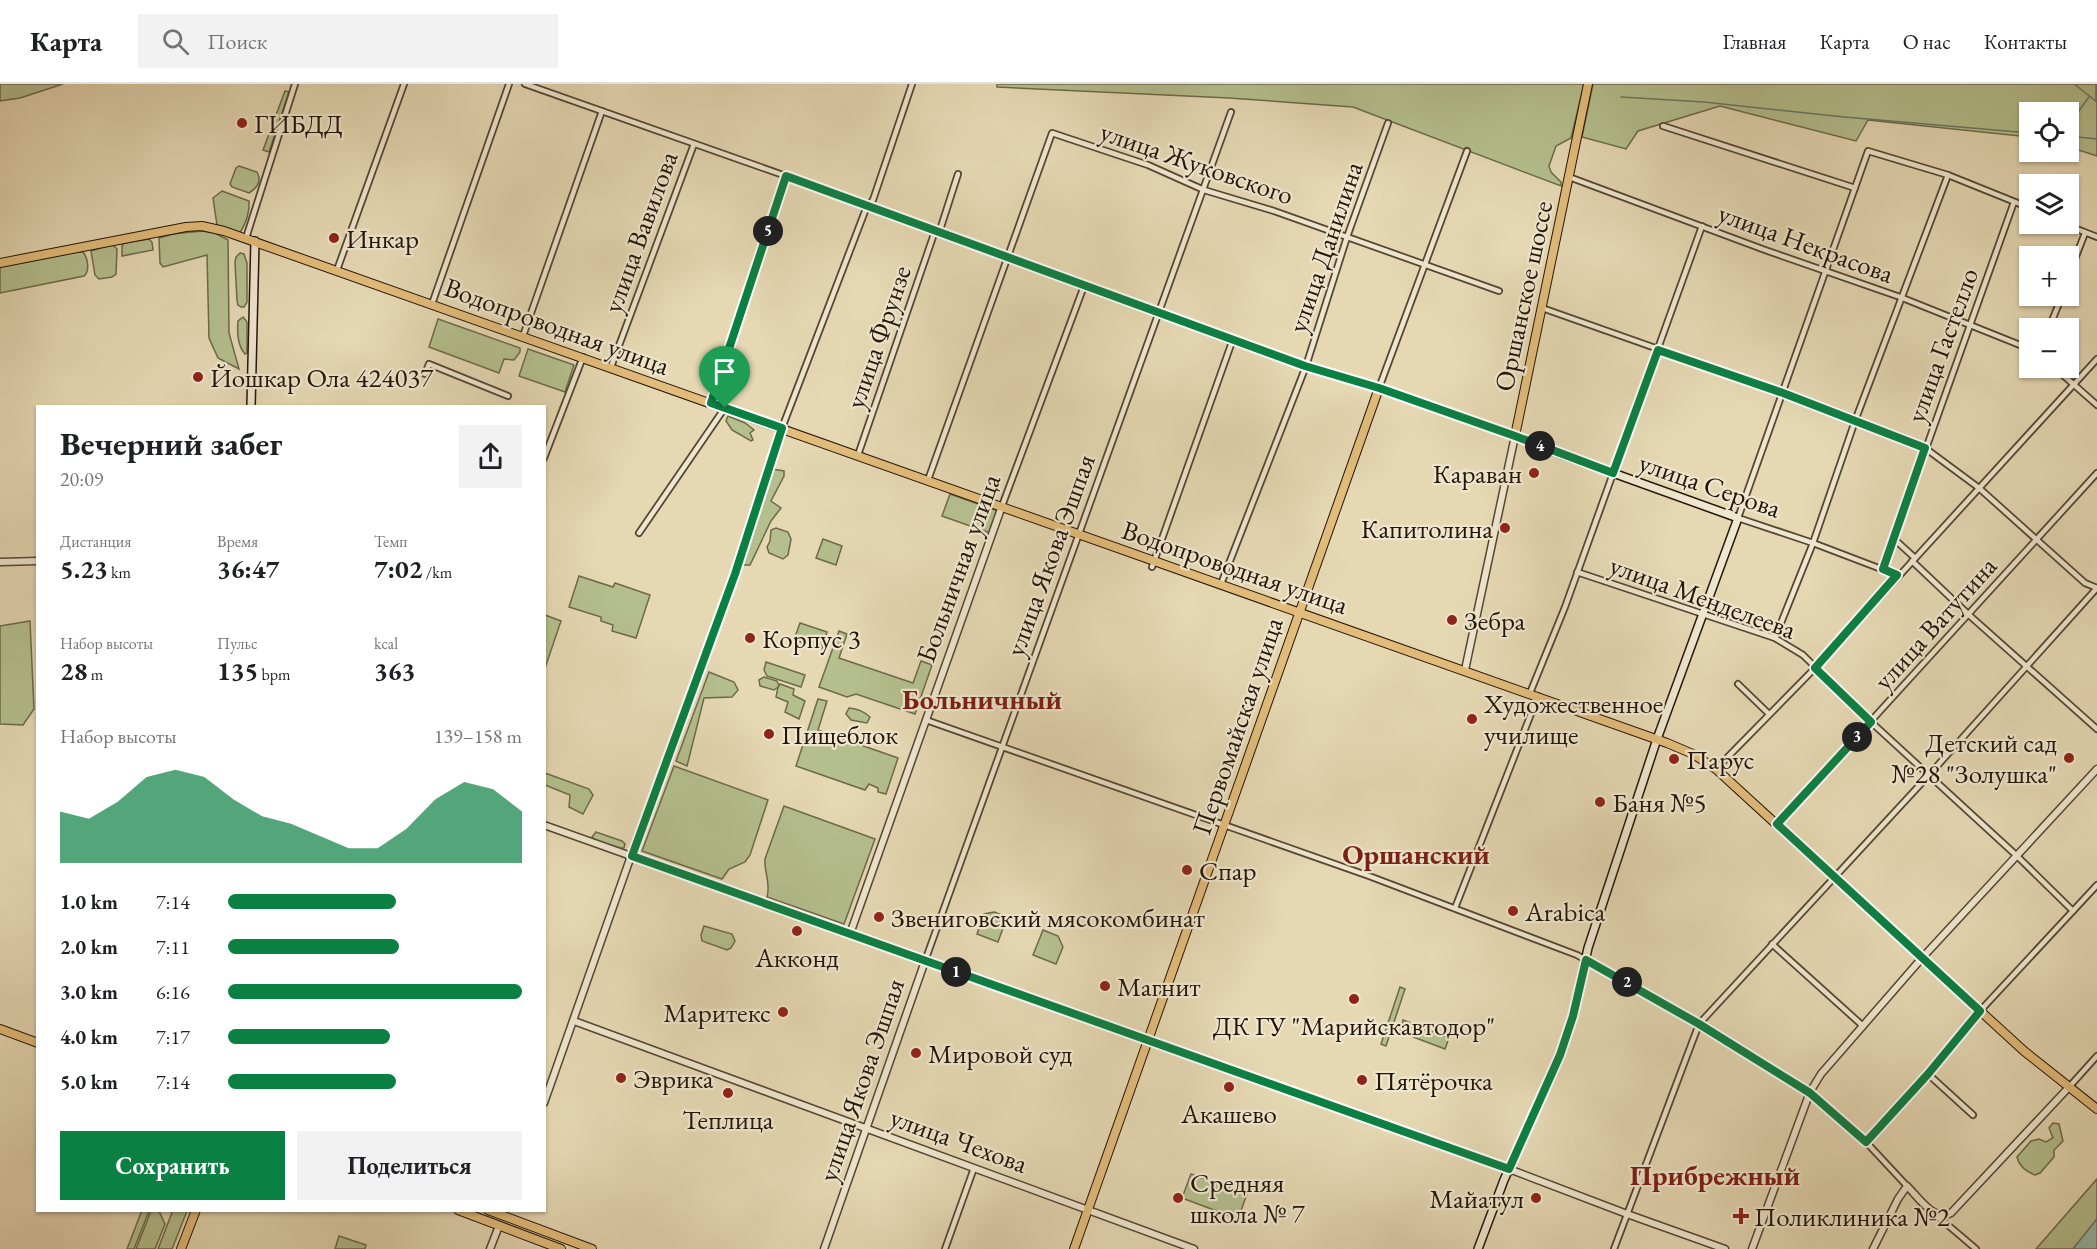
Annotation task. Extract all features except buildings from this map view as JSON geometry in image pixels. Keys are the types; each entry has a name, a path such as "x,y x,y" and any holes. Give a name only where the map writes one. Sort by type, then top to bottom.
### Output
{"main road":[{"name":"Оршанское шоссе","path":"1515,436 1588,84"},
{"name":"Водопроводная улица","path":"0,263 186,227 212,228 255,241 1002,506 1080,534 1153,564 1221,584 1657,739 1693,754 1716,769 2024,1051 2097,1109"},
{"path":"251,405 255,241"},
{"name":"улица Серова","path":"1379,388 1738,518"},
{"name":"Первомайская улица","path":"1074,1249 1379,388"},
{"path":"1478,1249 1509,1169 1560,1055 1573,1016 1586,960 1657,739 1738,518"},
{"path":"0,1029 36,1042"},
{"path":"181,1249 195,1212"},
{"path":"463,1212 561,1249"},
{"path":"499,1226 504,1213 592,1249"}],"street":[{"path":"246,238 296,84"},
{"path":"337,270 404,84"},
{"path":"432,304 509,84"},
{"name":"улица Серова","path":"525,84 786,176 1305,366 1379,388"},
{"path":"546,1098 735,574 782,428 867,206 873,200 912,84"},
{"path":"523,336 602,111"},
{"name":"улица Якова Эшпая","path":"824,1249 1231,112"},
{"name":"улица Данилина","path":"1221,584 1305,366 1347,237 1388,123"},
{"path":"1663,126 1855,188"},
{"name":"улица Жуковского","path":"1008,257 1052,133 1148,165 1204,190 1274,211 1500,291"},
{"name":"улица Вавилова","path":"611,368 694,144"},
{"name":"Первомайская улица","path":"1379,388 1467,151"},
{"path":"1738,518 1868,151 1948,175 2019,203"},
{"name":"улица Фрунзе","path":"858,455 958,174"},
{"path":"1775,638 1813,543 1900,297 1948,175"},
{"path":"711,403 786,176"},
{"name":"улица Некрасова","path":"1569,177 1900,297 2019,345"},
{"name":"улица Гастелло","path":"1883,569 2014,201"},
{"path":"1455,908 1702,226"},
{"path":"2079,230 2097,237"},
{"path":"2079,249 2085,233"},
{"path":"928,480 1008,257"},
{"name":"Больничная улица","path":"850,934 1002,506 1084,286"},
{"path":"1542,308 1783,393 1925,448 1979,488 2085,583 2097,588 1929,775 1699,1024 1614,1249"},
{"path":"1153,564 1233,339"},
{"path":"546,453 583,357"},
{"path":"1716,769 1815,668 1897,575 2097,359"},
{"path":"425,374 429,364 508,396"},
{"path":"2066,378 2097,405"},
{"path":"639,533 725,408"},
{"name":"Оршанское шоссе","path":"1465,670 1515,436"},
{"name":"улица Ватутина","path":"1777,824 2097,473"},
{"name":"улица Серова","path":"1738,518 1897,575"},
{"path":"1893,538 1969,615 2097,729"},
{"path":"0,562 36,561"},
{"name":"улица Менделеева","path":"1577,572 1703,616 1775,638 1803,655 1871,722 2017,856 2073,911"},
{"path":"1738,684 1769,714"},
{"path":"926,720 1225,824 1455,908 1586,960 1699,1024 1810,1093 1866,1142 1936,1215 1975,1249"},
{"path":"1752,1249 1810,1093 1821,1074 1922,958 2097,769"},
{"path":"546,826 1509,1169 1725,1249"},
{"path":"1866,1142 1928,1074 1980,1011 2097,885"},
{"path":"1772,944 1863,1026"},
{"name":"улица Чехова","path":"574,1021 1194,1249"},
{"path":"1936,1215 1945,1216 1958,1207 2097,1056"},
{"path":"1928,1074 1973,1115"},
{"path":"945,1249 974,1168"},
{"path":"1873,1249 1907,1186"},
{"path":"490,1249 499,1226"}],"shaded area":[{"path":"0,84 63,84 20,98 0,101"},
{"path":"997,84 1584,84 1571,138 1556,146 1549,166 1551,172 1561,182 1561,186 1353,107 1229,98 997,87"},
{"path":"1593,84 2097,84 2097,156 2079,150 2079,102 2019,102 2019,136 1868,120 1856,141 1720,106 1638,131 1626,149 1582,137"},
{"path":"285,91 289,92 269,152 263,150"},
{"path":"239,166 257,172 258,184 249,193 232,187 230,184"},
{"path":"222,191 249,201 247,218 240,233 217,225 213,198"},
{"path":"202,231 215,233 228,240 229,333 239,369 218,358 209,338 207,255 163,267 160,263 159,238"},
{"path":"149,239 153,250 122,256 124,243"},
{"path":"110,245 117,249 116,274 99,279 95,275 91,251"},
{"path":"83,252 87,261 88,268 84,276 0,293 0,267"},
{"path":"240,253 244,254 247,263 247,302 244,307 238,305 237,301 235,262"},
{"path":"243,317 247,322 247,353 245,354 240,347 238,334 238,321"},
{"path":"438,319 520,348 520,352 514,360 504,359 499,373 429,347"},
{"path":"528,349 574,365 565,392 519,376"},
{"path":"728,416 745,423 754,430 750,433 753,440 732,430 726,421"},
{"path":"772,469 784,471 784,476 771,501 781,508 771,521 750,565 741,565"},
{"path":"950,494 998,511 990,533 942,516"},
{"path":"776,528 788,532 791,539 788,555 783,559 769,553 767,547 771,530"},
{"path":"823,539 842,546 836,565 816,558"},
{"path":"579,576 613,587 615,583 650,595 636,638 612,631 613,625 601,621 601,617 569,607"},
{"path":"546,616 561,621 546,665"},
{"path":"30,621 34,709 23,725 0,724 0,626"},
{"path":"800,623 827,632 822,649 794,640"},
{"path":"839,631 847,634 839,658 913,683 921,661 932,665 915,714 856,694 847,697 819,687"},
{"path":"766,662 805,675 801,687 767,676 764,670"},
{"path":"709,672 734,682 738,690 732,697 704,698 687,766 676,761"},
{"path":"764,677 777,681 779,686 780,684 794,689 793,695 805,701 799,719 785,712 788,702 776,697 778,687 774,690 760,686 759,680"},
{"path":"818,699 827,701 818,730 898,758 886,794 878,792 878,788 869,784 865,790 796,766"},
{"path":"849,708 870,717 867,723 851,720 846,714"},
{"path":"674,766 768,800 750,855 745,862 729,869 722,879 642,851"},
{"path":"546,773 589,789 593,795 583,814 569,807 570,795 546,785"},
{"path":"784,806 875,839 844,924 767,897 765,859"},
{"path":"596,832 622,841 625,844 624,848 595,840 592,837"},
{"path":"994,912 1007,917 998,942 977,934 984,914"},
{"path":"704,926 732,934 735,941 731,948 727,950 702,941"},
{"path":"1043,930 1058,936 1063,947 1056,964 1033,955"},
{"path":"1400,987 1405,989 1386,1046 1381,1044"},
{"path":"1403,1020 1449,1038 1445,1049 1400,1032"},
{"path":"2053,1123 2059,1124 2063,1141 2054,1150 2054,1157 2040,1173 2035,1175 2024,1168 2017,1157 2031,1141 2039,1139 2046,1142 2053,1138 2049,1128"},
{"path":"1191,1174 1247,1194 1238,1219 1182,1198"},
{"path":"2097,1179 2097,1219 2073,1249 2036,1249"},
{"path":"141,1212 149,1212 134,1249 127,1249"},
{"path":"151,1212 159,1212 165,1224 155,1249 136,1249"},
{"path":"172,1212 187,1212 172,1249 158,1249"},
{"path":"2097,1219 2097,1249 2073,1249"},
{"path":"339,1236 366,1245 365,1249 335,1249"}],"waterway":[{"path":"2074,84 2097,102"},
{"path":"2096,84 2096,101"},
{"path":"1621,97 1704,102 2019,132"},
{"path":"2079,111 2089,97"},
{"path":"2079,137 2097,139"}],"place":[{"name":"ГИБДД","path":"242,123"},
{"name":"Инкар","path":"334,238"},
{"name":"Йошкар Ола 424037","path":"198,377"},
{"name":"Караван","path":"1534,473"},
{"name":"Капитолина","path":"1505,528"},
{"name":"Зебра","path":"1452,620"},
{"name":"Корпус 3","path":"750,638"},
{"name":"Художественное училище","path":"1472,719"},
{"name":"Пищеблок","path":"769,734"},
{"name":"Детский сад №28 \"Золушка\"","path":"2069,758"},
{"name":"Парус","path":"1674,759"},
{"name":"Баня №5","path":"1600,802"},
{"name":"Спар","path":"1187,870"},
{"name":"Arabica","path":"1513,911"},
{"name":"Звениговский мясокомбинат","path":"879,917"},
{"name":"Акконд","path":"797,931"},
{"name":"Магнит","path":"1105,986"},
{"name":"ДК ГУ \"Марийскавтодор\"","path":"1354,999"},
{"name":"Маритекс","path":"783,1012"},
{"name":"Мировой суд","path":"916,1053"},
{"name":"Эврика","path":"621,1078"},
{"name":"Пятёрочка","path":"1362,1080"},
{"name":"Акашево","path":"1229,1087"},
{"name":"Теплица","path":"728,1093"},
{"name":"Средняя школа № 7","path":"1178,1198"},
{"name":"Майатул","path":"1536,1198"},
{"name":"Поликлиника №2","path":"1741,1216"}],"district":[{"name":"Больничный","path":"982,699"},
{"name":"Оршанский","path":"1416,854"},
{"name":"Прибрежный","path":"1715,1175"}],"route":[{"path":"786,176 1305,366 1379,388 1613,473 1658,350 1783,393 1925,448 1883,569 1897,575 1815,668 1871,722 1777,824 1980,1011 1928,1074 1866,1142 1810,1093 1699,1024 1586,960 1573,1016 1560,1055 1509,1169 632,856 735,574 782,428 725,408 711,403 786,176"}]}
